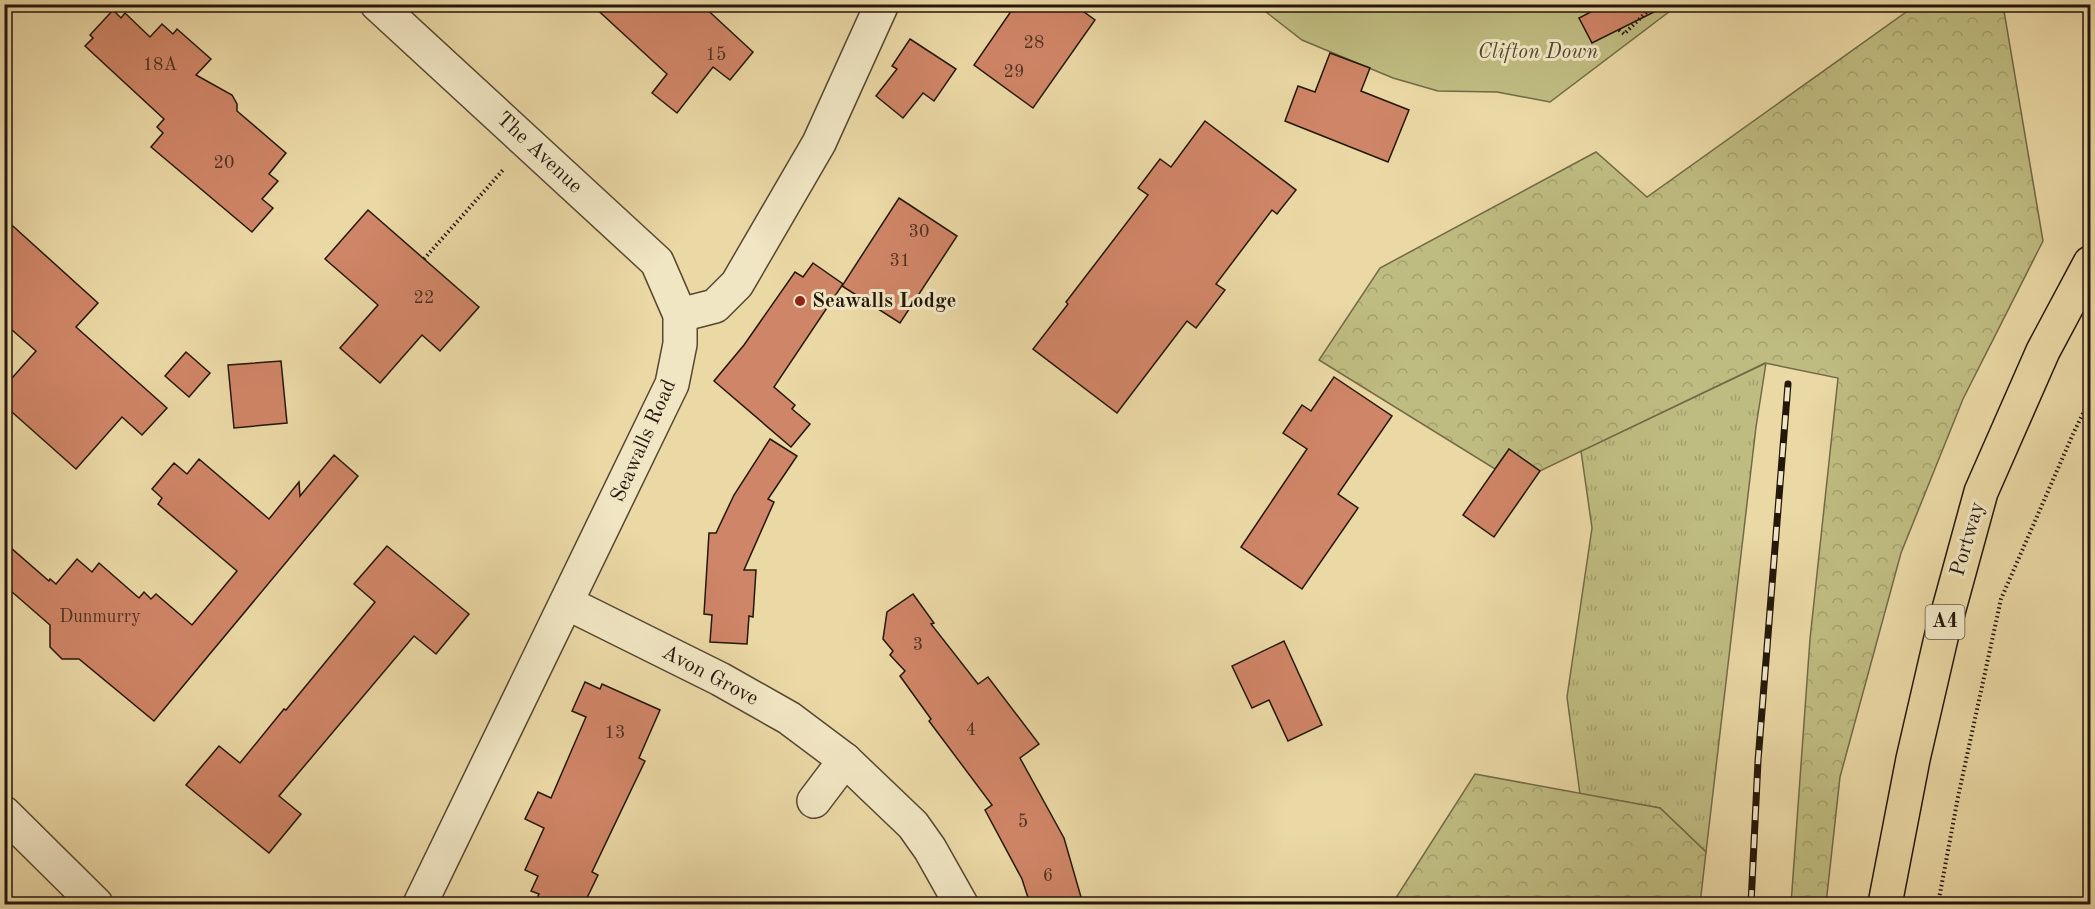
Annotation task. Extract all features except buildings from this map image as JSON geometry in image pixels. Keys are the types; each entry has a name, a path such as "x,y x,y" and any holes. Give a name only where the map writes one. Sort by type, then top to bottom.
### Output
{"highway":[{"name":"Portway","path":"1885,904 1912,759 1941,638 1981,492 2043,351 2091,263"}],"street":[{"name":"The Avenue","path":"377,4 657,262 680,315"},
{"path":"680,315 716,306 737,284 819,143 882,4"},
{"name":"Seawalls Road","path":"420,904 672,384 680,344 680,315"},
{"name":"Avon Grove","path":"567,603 720,679 779,712 845,760 913,825 930,849 961,904"},
{"path":"814,801 845,760"},
{"path":"4,813 96,904"}],"path":[{"path":"1619,30 1624,34 1655,4"},
{"path":"424,259 527,142"},
{"path":"1938,904 1958,797 2001,598 2073,434 2091,399"}],"green space":[{"name":"Clifton Down","path":"1257,5 1678,5 1550,102 1497,92 1438,91 1393,78 1302,40"},
{"path":"1916,5 2003,5 2043,241 1963,399 1901,553 1840,777 1826,904 1791,904 1810,639 1838,378 1765,363 1540,471 1509,449 1495,469 1319,360 1380,268 1596,152 1647,197"},
{"path":"1766,363 1756,427 1706,852 1660,808 1580,794 1567,697 1592,528 1581,451"},
{"path":"1475,774 1660,808 1706,852 1700,904 1392,904"}],"railway":[{"path":"1751,904 1758,761 1788,384"}],"place":[{"name":"Seawalls Lodge","path":"800,301"}]}
